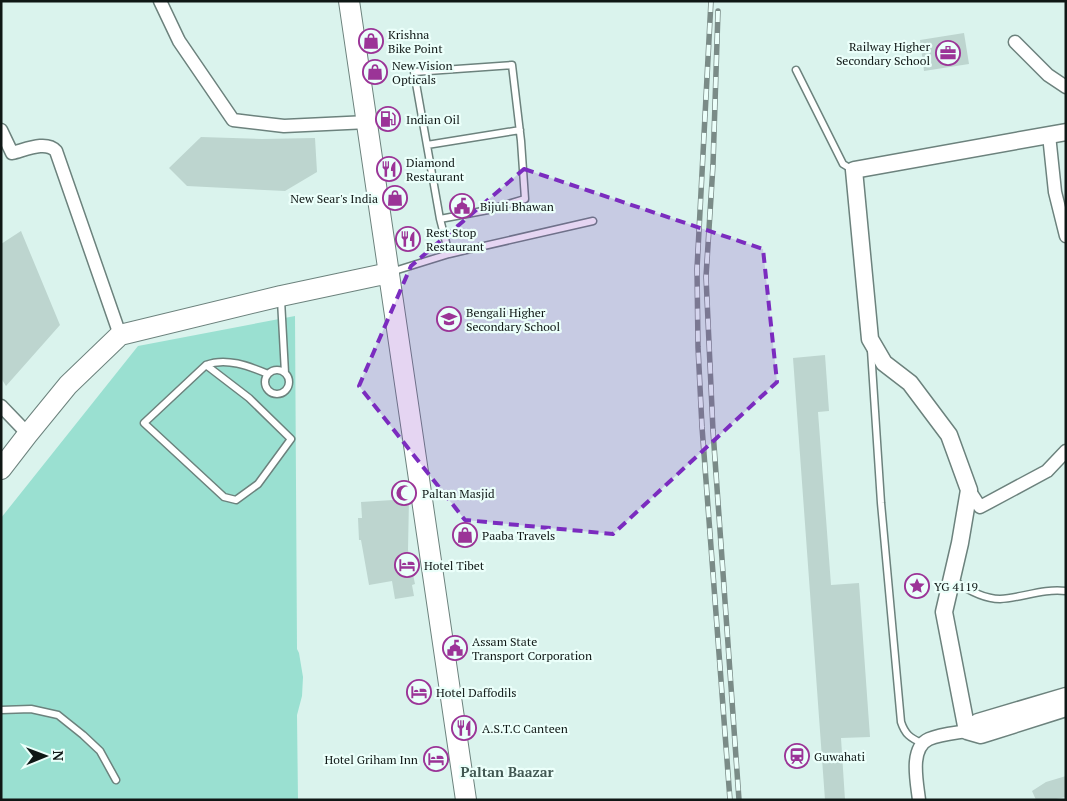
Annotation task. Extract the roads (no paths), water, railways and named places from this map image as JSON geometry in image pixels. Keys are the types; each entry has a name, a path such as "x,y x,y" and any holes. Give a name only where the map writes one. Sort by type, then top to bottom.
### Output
{"main road":[{"path":"350,1 466,800"},
{"path":"1,469 68,385 120,335 281,296 389,273"}],"street":[{"path":"160,1 179,41 232,120 284,126 368,122"},
{"path":"1015,42 1048,75 1066,87"},
{"path":"1,130 12,153 45,145 52,146 56,151 120,335"},
{"path":"1066,132 854,170 870,339 884,363 910,383 949,435 969,490 980,507 1047,471 1066,451"},
{"path":"1048,135 1055,192 1066,236"},
{"path":"1,406 28,434"},
{"path":"967,731 944,612 960,543 969,490"},
{"path":"967,731 978,722 1066,696"},
{"path":"919,800 916,765 922,743 930,738 967,731 981,735 1066,708"}],"lane":[{"path":"440,219 488,210 525,198 520,130 512,65 414,72 440,219 449,254"},
{"path":"796,70 842,164 854,170"},
{"path":"427,145 520,130"},
{"path":"389,273 449,254 594,221"},
{"path":"281,296 285,373 290,381 287,390 278,395 266,388 265,383 268,374 276,370 285,373"},
{"path":"870,339 881,503 901,722 909,737 922,743"},
{"path":"206,366 249,398 291,439 258,484 236,500 224,498 144,422 206,366 216,361 246,365 268,374"},
{"path":"952,580 972,592 998,599 1050,589 1066,591"},
{"path":"1,710 31,709 58,715 100,751 116,780"}],"railway":[{"path":"711,1 697,269 698,347 702,427 730,800"},
{"path":"718,11 713,165 706,277 713,431 739,800"}],"place":[{"name":"Krishna Bike Point","path":"371,41"},
{"name":"Railway Higher Secondary School","path":"948,53"},
{"name":"New Vision Opticals","path":"375,72"},
{"name":"Indian Oil","path":"388,119"},
{"name":"Diamond Restaurant","path":"389,169"},
{"name":"New Sear's India","path":"395,198"},
{"name":"Bijuli Bhawan","path":"462,206"},
{"name":"Rest Stop Restaurant","path":"408,239"},
{"name":"Bengali Higher Secondary School","path":"449,319"},
{"name":"Paltan Masjid","path":"404,493"},
{"name":"Paaba Travels","path":"465,535"},
{"name":"Hotel Tibet","path":"407,565"},
{"name":"YG 4119","path":"917,586"},
{"name":"Assam State Transport Corporation","path":"455,648"},
{"name":"Hotel Daffodils","path":"419,692"},
{"name":"A.S.T.C Canteen","path":"464,728"},
{"name":"Guwahati","path":"797,756"},
{"name":"Hotel Griham Inn","path":"436,759"}],"district":[{"name":"Paltan Baazar","path":"507,771"}]}
